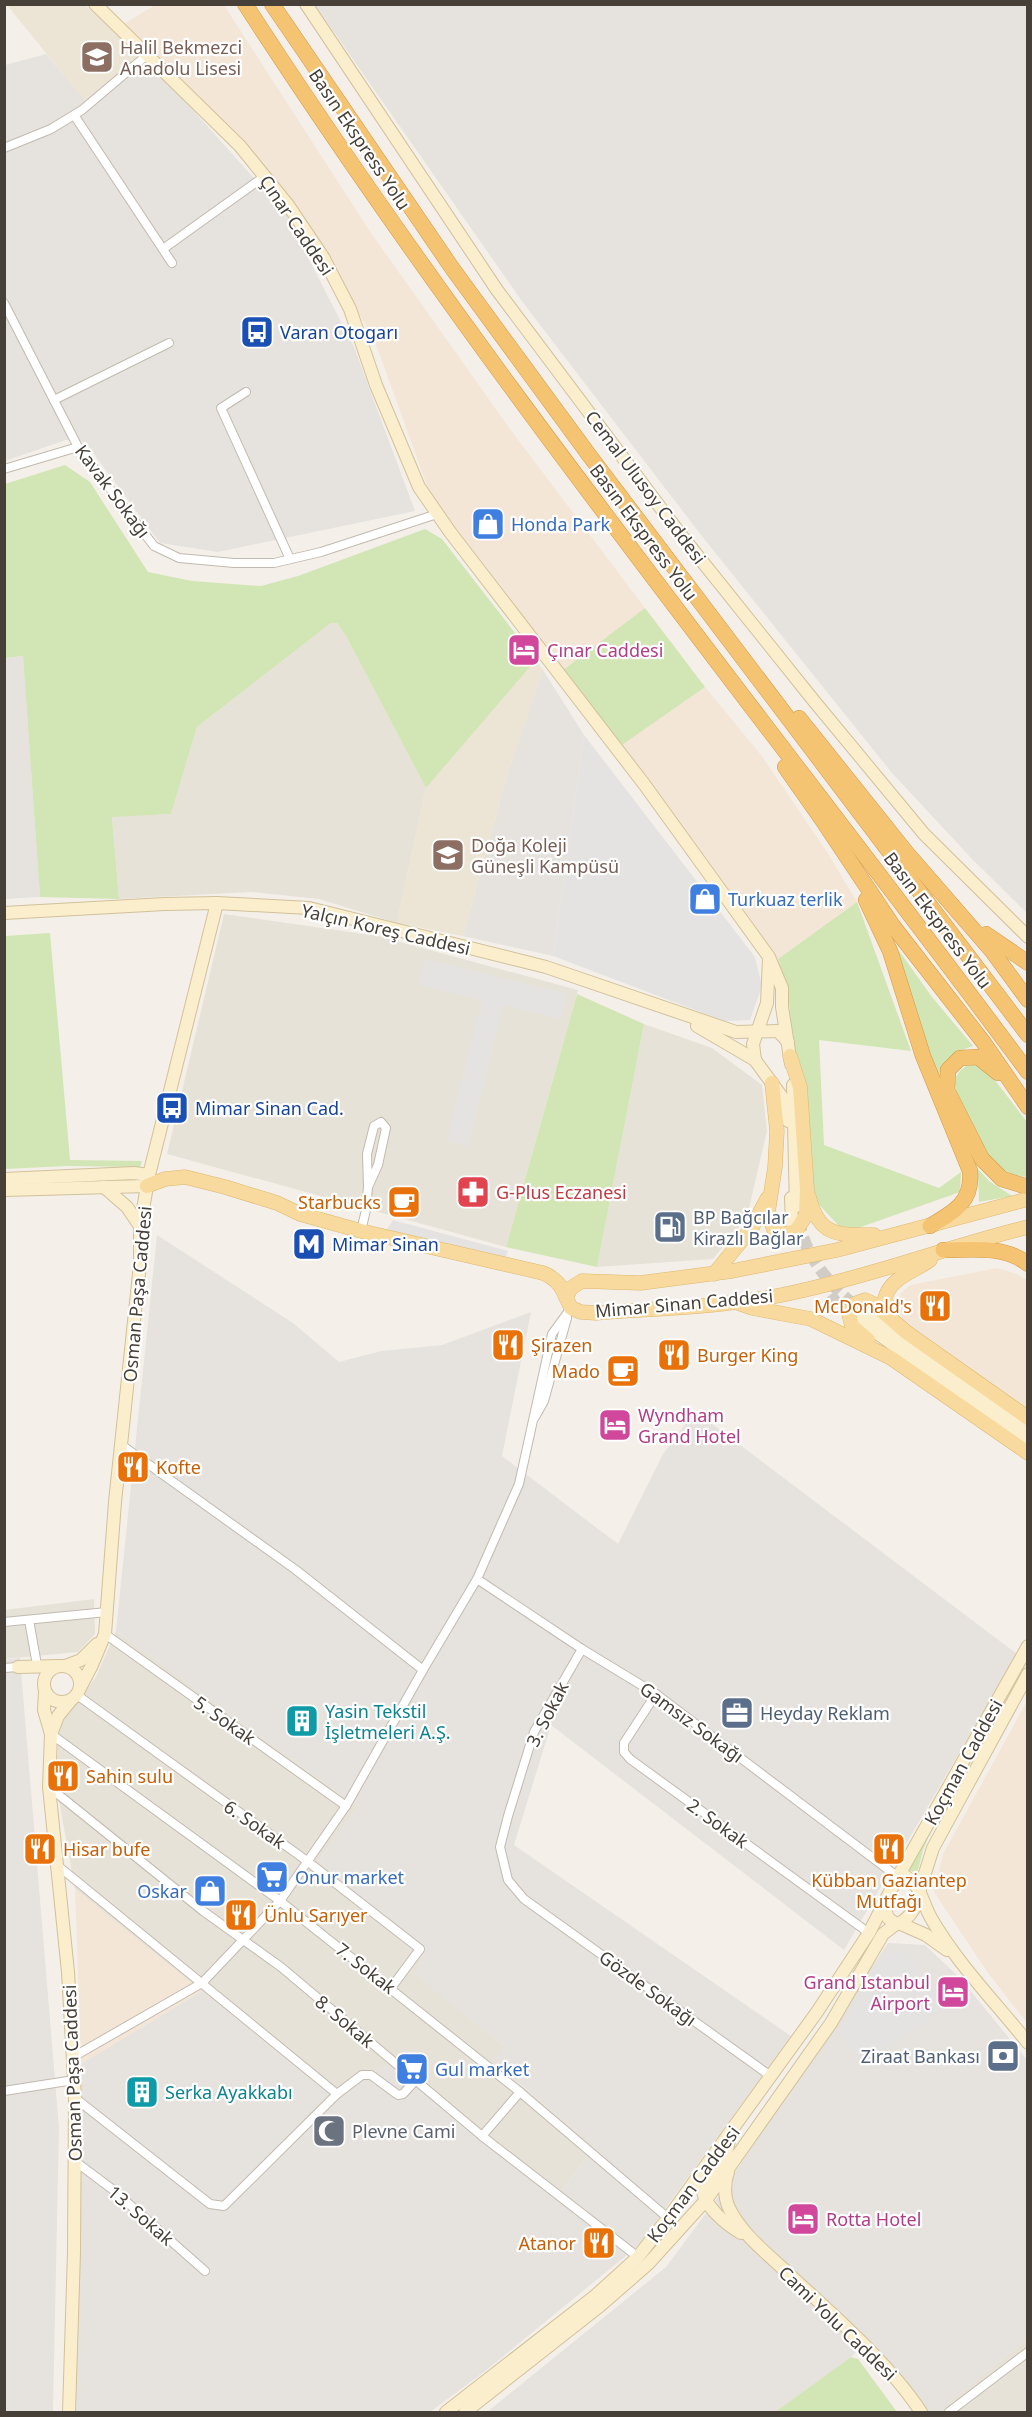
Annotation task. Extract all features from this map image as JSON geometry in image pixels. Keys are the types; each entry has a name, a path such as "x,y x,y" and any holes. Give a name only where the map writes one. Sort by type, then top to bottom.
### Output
{"highway":[{"name":"Basın Ekspress Yolu","path":"245,4 344,152 537,424 1028,1072"},
{"name":"Basın Ekspress Yolu","path":"272,4 452,268 603,473 1028,1035"},
{"path":"722,669 730,690 825,824 893,926 984,1043 1023,1101"},
{"path":"769,692 814,734 929,879 992,951 1028,1000"},
{"path":"825,824 890,951 923,1056 970,1171 970,1190 964,1201 947,1216 930,1226"},
{"path":"929,879 981,930 1028,963"},
{"path":"1023,1101 995,1069 978,1057 960,1059 948,1070 948,1090 982,1159 1002,1179 1028,1187"},
{"path":"943,1250 1002,1252 1014,1255 1028,1264"}],"main road":[{"name":"Çınar Caddesi","path":"95,4 240,146 288,206 323,257 350,309 376,384 419,487 437,514 644,784 769,957 782,988 782,1007 794,1092 796,1206"},
{"name":"Cemal Ulusoy Caddesi","path":"306,4 497,290 681,535 801,686 924,834 1028,937"},
{"name":"Yalçın Koreş Caddesi","path":"4,913 217,903 309,908 546,968 736,1032 778,1031 789,1050"},
{"name":"Osman Paşa Caddesi","path":"51,1734 58,1716 76,1694 92,1665 105,1634 115,1502 123,1446 140,1264 140,1226 148,1181 217,903"},
{"path":"755,1060 753,1044 767,1003 769,957"},
{"path":"666,1010 725,1040 755,1060 782,1096 788,1112 792,1223"},
{"path":"772,1083 777,1131 775,1167 768,1212 774,1230 785,1234 796,1231 806,1215 807,1189 800,1087 789,1050"},
{"path":"4,1179 134,1173 148,1181"},
{"path":"4,1190 104,1187 185,1177 256,1197 300,1214 361,1232 543,1273 552,1277 562,1287 568,1307"},
{"path":"104,1187 127,1207 140,1226"},
{"path":"807,1189 812,1208 820,1223 834,1233 840,1235 897,1235"},
{"path":"714,1274 751,1229 770,1195"},
{"name":"Mimar Sinan Caddesi","path":"1028,1198 837,1250 714,1274 640,1283 582,1281 571,1288 568,1307 581,1312 596,1313 733,1302 797,1292 1028,1227"},
{"path":"895,1323 889,1313 885,1298 890,1287 899,1278 943,1250"},
{"path":"733,1302 752,1308 811,1319 891,1358"},
{"path":"1028,1418 869,1302 859,1302 850,1309 852,1326 891,1358 1028,1453"},
{"path":"1028,1428 859,1315 1028,1440"},
{"path":"45,1688 51,1670 81,1660 90,1653 105,1634"},
{"name":"Koçman Caddesi","path":"446,2412 595,2296 638,2257 668,2218 818,2012 869,1933 883,1904 1028,1646"},
{"path":"62,1666 77,1674 76,1694 55,1701 34,1674 18,1667 62,1666"},
{"name":"Koçman Caddesi","path":"465,2412 601,2305 648,2264 706,2200 831,2023 883,1934 910,1915 920,1893 933,1848 1028,1674"},
{"name":"Osman Paşa Caddesi","path":"45,1688 44,1710 51,1734 50,1786 68,1972 75,2098 76,2162 69,2412"},
{"path":"898,1877 905,1876 920,1893 941,1935 1028,2043"},
{"path":"883,1904 888,1917 939,1943 964,1964"},
{"path":"734,2128 726,2154 703,2187 706,2200 734,2229 750,2237"},
{"path":"730,2165 725,2184 726,2199 735,2218 750,2237"},
{"name":"Cami Yolu Caddesi","path":"750,2237 874,2356 900,2384 921,2412"}],"street":[{"path":"4,148 51,129 74,115 147,55"},
{"path":"74,115 172,262"},
{"path":"163,249 265,176"},
{"name":"Kavak Sokağı","path":"4,303 78,447 154,546 179,558 234,563 274,563 321,552 437,514"},
{"path":"54,400 169,343"},
{"path":"246,392 220,408 290,559"},
{"path":"4,469 78,447"},
{"path":"361,1232 368,1187 367,1154 374,1126 381,1122 386,1128 384,1141 378,1165 368,1187"},
{"path":"73,2057 202,1983 280,1901 346,1806 477,1579 519,1484 552,1334 568,1307"},
{"path":"123,1446 296,1570 423,1670"},
{"name":"Gamsız Sokağı","path":"477,1579 582,1649 656,1694 898,1877"},
{"path":"4,1622 107,1612"},
{"path":"29,1620 37,1665"},
{"name":"5. Sokak","path":"105,1634 346,1806"},
{"name":"3. Sokak","path":"524,1899 508,1880 500,1847 534,1732 582,1649"},
{"path":"4,1668 18,1667"},
{"name":"6. Sokak","path":"76,1694 307,1861 420,1949 391,1988"},
{"name":"2. Sokak","path":"656,1694 624,1743 624,1752 630,1759 869,1933"},
{"name":"7. Sokak","path":"51,1734 280,1901 391,1988 520,2092 668,2218"},
{"name":"8. Sokak","path":"50,1786 203,1911 281,1967 482,2136 638,2257"},
{"path":"57,1865 337,2094"},
{"name":"Gözde Sokağı","path":"524,1899 772,2077"},
{"path":"75,2098 210,2204 224,2206 337,2094 362,2074 371,2075 398,2096 403,2094 416,2080"},
{"path":"4,2091 74,2080"},
{"path":"482,2136 520,2092"},
{"name":"13. Sokak","path":"76,2162 112,2189 205,2271"},
{"path":"949,2412 1028,2352"}],"shaded area":[{"name":"Halil Bekmezci Anadolu Lisesi","path":"7,5 85,5 149,61 89,106"},
{"path":"155,5 224,5 369,230 510,429 645,608 563,670 431,497 374,339 294,205 238,139 124,24"},
{"path":"315,5 1027,5 1027,913 973,860 892,773 701,535 524,304"},
{"path":"46,54 89,105 149,61 285,213 354,347 415,511 218,552 160,543 85,442 66,440 5,461 5,65"},
{"path":"331,623 337,623 346,636 426,788 397,923 319,899 251,892 119,899 112,816 171,814 197,727"},
{"path":"23,656 40,897 5,899 4,658"},
{"name":"Doğa Koleji Güneşli Kampüsü","path":"536,660 543,670 508,772 463,936 397,923 426,788"},
{"path":"543,670 584,735 553,956 463,936 508,772"},
{"path":"705,687 761,755 827,852 857,902 778,959 622,745"},
{"path":"584,735 755,957 762,986 750,1020 724,1021 553,956"},
{"path":"224,914 378,936 578,990 506,1247 167,1154"},
{"path":"425,959 567,994 561,1019 503,1005 468,1147 447,1141 482,1000 419,985"},
{"path":"644,1024 712,1048 762,1085 767,1131 747,1217 713,1259 597,1267"},
{"path":"393,1220 508,1251 504,1260 386,1231"},
{"path":"157,1235 293,1323 339,1362 381,1351 442,1345 531,1312 502,1456 618,1544 663,1454 695,1411 1017,1654 844,1950 551,1725 514,1845 791,2036 638,2246 484,2372 430,2412 73,2412 81,2064 202,1991 333,2097 387,2064 559,2194 595,2146 493,2062 505,2047 415,1975 420,1960 319,1860 358,1807 116,1631"},
{"path":"997,1268 1017,1274 1027,1280 1027,1412 907,1326 897,1309 901,1293 910,1285"},
{"path":"94,1599 95,1634 78,1652 5,1659 4,1610"},
{"path":"116,1631 358,1807 319,1860 420,1960 416,1975 505,2047 494,2063 595,2146 559,2194 333,2097 75,1889 56,1784 59,1725 96,1677"},
{"path":"20,1658 59,2128 53,2412 5,2412 4,1660"},
{"path":"1027,1701 1027,2023 988,1973 934,1892 943,1854"},
{"path":"75,1889 202,1991 81,2064"},
{"path":"888,1943 925,1945 960,1978 1027,2060 1027,2339 937,2412 924,2412 864,2344 851,2357 775,2412 487,2412 666,2267 721,2193"},
{"path":"906,1952 944,2008 863,2066 839,2034 882,1953"},
{"path":"1027,2339 1027,2412 937,2412"}],"green space":[{"path":"65,465 90,482 148,572 192,581 261,586 298,576 425,529 442,539 536,660 426,788 346,636 337,623 331,623 197,727 171,814 112,817 119,899 40,897 23,656 5,658 5,484"},
{"path":"645,608 705,687 622,745 563,670"},
{"path":"857,902 911,1051 819,1040 824,1145 939,1188 961,1172 960,1192 858,1228 839,1226 812,1197 787,987 778,959"},
{"path":"50,933 70,1160 142,1161 140,1167 67,1166 5,1169 5,936"},
{"path":"897,948 932,997 973,1046 959,1051 945,1062 938,1082"},
{"path":"577,994 644,1024 597,1267 506,1247"},
{"path":"969,1064 977,1065 991,1075 1027,1122 1027,1177 1018,1176 1000,1168 993,1162 969,1124 959,1100 955,1082 958,1074"},
{"path":"978,1169 989,1181 1012,1196 979,1202"},
{"path":"1027,1658 1027,1663 928,1838 917,1874 909,1870"},
{"path":"851,2357 858,2359 897,2412 775,2412"}],"tunnel":[{"path":"799,1220 807,1246 821,1270 839,1292 860,1310"},
{"path":"820,1280 835,1301 855,1318"}],"place":[{"name":"Halil Bekmezci Anadolu Lisesi","path":"97,57"},
{"name":"Varan Otogarı","path":"257,332"},
{"name":"Honda Park","path":"488,524"},
{"name":"Çınar Caddesi","path":"524,650"},
{"name":"Doğa Koleji Güneşli Kampüsü","path":"448,855"},
{"name":"Turkuaz terlik","path":"705,899"},
{"name":"Mimar Sinan Cad.","path":"172,1108"},
{"name":"G-Plus Eczanesi","path":"473,1192"},
{"name":"Starbucks","path":"404,1202"},
{"name":"BP Bağcılar Kirazlı Bağlar","path":"670,1227"},
{"name":"Mimar Sinan","path":"309,1244"},
{"name":"McDonald's","path":"935,1306"},
{"name":"Şirazen","path":"508,1345"},
{"name":"Burger King","path":"674,1355"},
{"name":"Mado","path":"623,1371"},
{"name":"Wyndham Grand Hotel","path":"615,1425"},
{"name":"Kofte","path":"133,1467"},
{"name":"Heyday Reklam","path":"737,1713"},
{"name":"Yasin Tekstil İşletmeleri A.Ş.","path":"302,1721"},
{"name":"Sahin sulu","path":"63,1776"},
{"name":"Hisar bufe","path":"40,1849"},
{"name":"Kübban Gaziantep Mutfağı","path":"889,1849"},
{"name":"Onur market","path":"272,1877"},
{"name":"Oskar","path":"210,1891"},
{"name":"Ünlu Sarıyer","path":"241,1915"},
{"name":"Grand Istanbul Airport","path":"953,1992"},
{"name":"Ziraat Bankası","path":"1003,2056"},
{"name":"Gul market","path":"412,2069"},
{"name":"Serka Ayakkabı","path":"142,2092"},
{"name":"Plevne Cami","path":"329,2131"},
{"name":"Rotta Hotel","path":"803,2219"},
{"name":"Atanor","path":"599,2243"}]}
